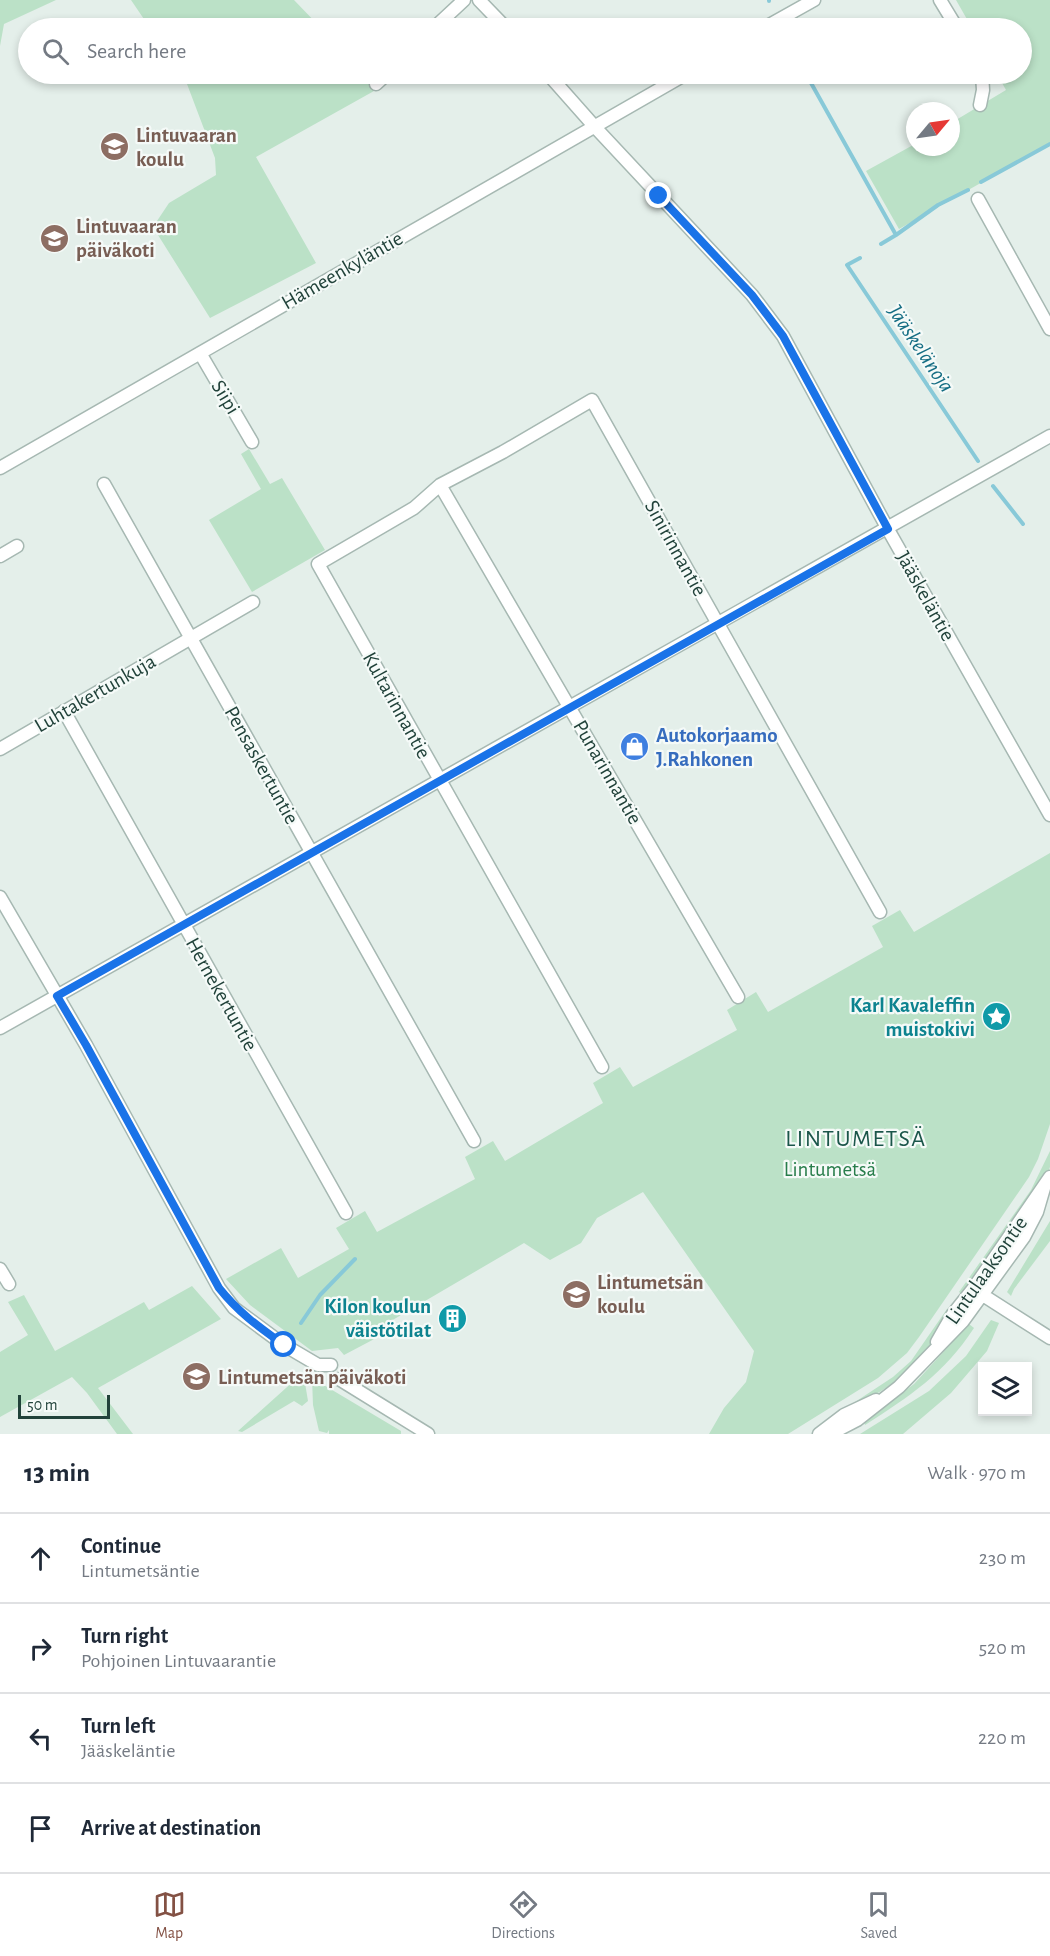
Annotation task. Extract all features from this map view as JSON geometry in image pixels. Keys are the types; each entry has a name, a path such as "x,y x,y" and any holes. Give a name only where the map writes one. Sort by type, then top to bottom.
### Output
{"street":[{"path":"445,18 464,0"},
{"path":"479,0 496,18"},
{"path":"782,18 814,0"},
{"path":"940,0 951,18"},
{"name":"Jääskeläntie","path":"557,84 761,305 783,336 888,529 1050,815"},
{"name":"Hämeenkyläntie","path":"0,468 668,84"},
{"path":"980,105 983,84"},
{"path":"978,199 1050,329"},
{"name":"Siipi","path":"200,353 252,442"},
{"name":"Sinirinnantie","path":"440,484 503,452 592,400 880,912"},
{"path":"0,1028 1050,436"},
{"name":"Pensaskertuntie","path":"104,484 474,1141"},
{"name":"Punarinnantie","path":"440,484 738,997"},
{"name":"Kultarinnantie","path":"440,484 414,508 318,564 602,1066"},
{"path":"0,556 17,546"},
{"name":"Luhtakertunkuja","path":"0,749 253,602"},
{"name":"Hernekertuntie","path":"64,711 346,1213"},
{"path":"0,897 86,1045 219,1288 234,1308 284,1345 318,1365 331,1365"},
{"name":"Lintulaaksontie","path":"830,1434 857,1420 913,1373 963,1321 1030,1205 1047,1183"},
{"path":"0,1269 9,1284"},
{"path":"978,1292 1050,1338"},
{"path":"339,1379 428,1434"},
{"name":"Lintulaaksontie","path":"819,1434 844,1415 885,1396"}],"green space":[{"path":"0,0 56,0 4,24 0,46"},
{"path":"131,0 294,0 311,18 143,18"},
{"path":"956,0 1050,0 1050,144 899,229 866,171 906,149 906,156 960,156 960,118 1006,90 1003,84 1032,84 1032,18 966,18"},
{"path":"187,84 370,84 374,91 256,157 316,263 210,318 153,227 169,203 216,175 215,158"},
{"path":"249,449 270,484 282,478 325,550 252,592 209,520 261,489 241,454"},
{"name":"Lintumetsä","path":"1050,853 1050,1124 1038,1159 1029,1177 907,1353 878,1378 788,1434 709,1434 724,1408 746,1382 754,1351 643,1192 597,1218 581,1243 550,1260 524,1243 379,1328 380,1336 344,1355 338,1348 312,1351 250,1305 226,1279 281,1248 298,1278 349,1249 336,1228 365,1211 377,1232 475,1179 465,1157 493,1141 505,1161 603,1103 593,1083 620,1067 633,1087 737,1030 727,1010 756,992 768,1012 883,947 872,926 900,910 914,932"},
{"path":"1050,1151 1050,1167 1047,1176 963,1295 959,1292 1031,1190"},
{"path":"1050,1221 1050,1241 1011,1296 1007,1292"},
{"path":"192,1286 221,1319 98,1388 133,1434 117,1434 87,1393 72,1377 0,1417 0,1352 28,1335 8,1302 24,1295 55,1351 144,1302 149,1310"},
{"path":"947,1309 952,1311 942,1328 911,1368 886,1388 854,1406 852,1404 893,1377 911,1361"},
{"path":"991,1320 999,1323 987,1351 951,1393 903,1434 860,1434 929,1391 966,1356"},
{"path":"969,1324 974,1328 963,1344 938,1371 911,1394 865,1425 864,1422 914,1384"},
{"path":"312,1378 401,1431 401,1434 329,1434 329,1430 327,1433 319,1431 313,1405"},
{"path":"296,1379 305,1383 308,1401 302,1406 294,1401 242,1432 238,1431"}],"waterway":[{"name":"Jääskelänoja","path":"812,84 896,235 881,244"},
{"path":"981,182 1050,144"},
{"path":"896,235 938,205 968,190"},
{"name":"Jääskelänoja","path":"860,258 847,265 978,461"},
{"name":"Jääskelänoja","path":"993,486 1023,524"},
{"path":"301,1323 320,1295 355,1259"}],"place":[{"name":"Lintuvaaran koulu","path":"115,147"},
{"name":"Lintuvaaran päiväkoti","path":"55,238"},
{"name":"Autokorjaamo J.Rahkonen","path":"635,747"},
{"name":"Karl Kavaleffin muistokivi","path":"996,1017"},
{"name":"Lintumetsän koulu","path":"576,1294"},
{"name":"Kilon koulun väistötilat","path":"452,1318"},
{"name":"Lintumetsän päiväkoti","path":"197,1377"}],"district":[{"name":"LINTUMETSÄ","path":"856,1138"}],"route":[{"path":"284,1345 234,1308 219,1288 57,996 569,706 888,529 783,336 761,305 659,196"}]}
